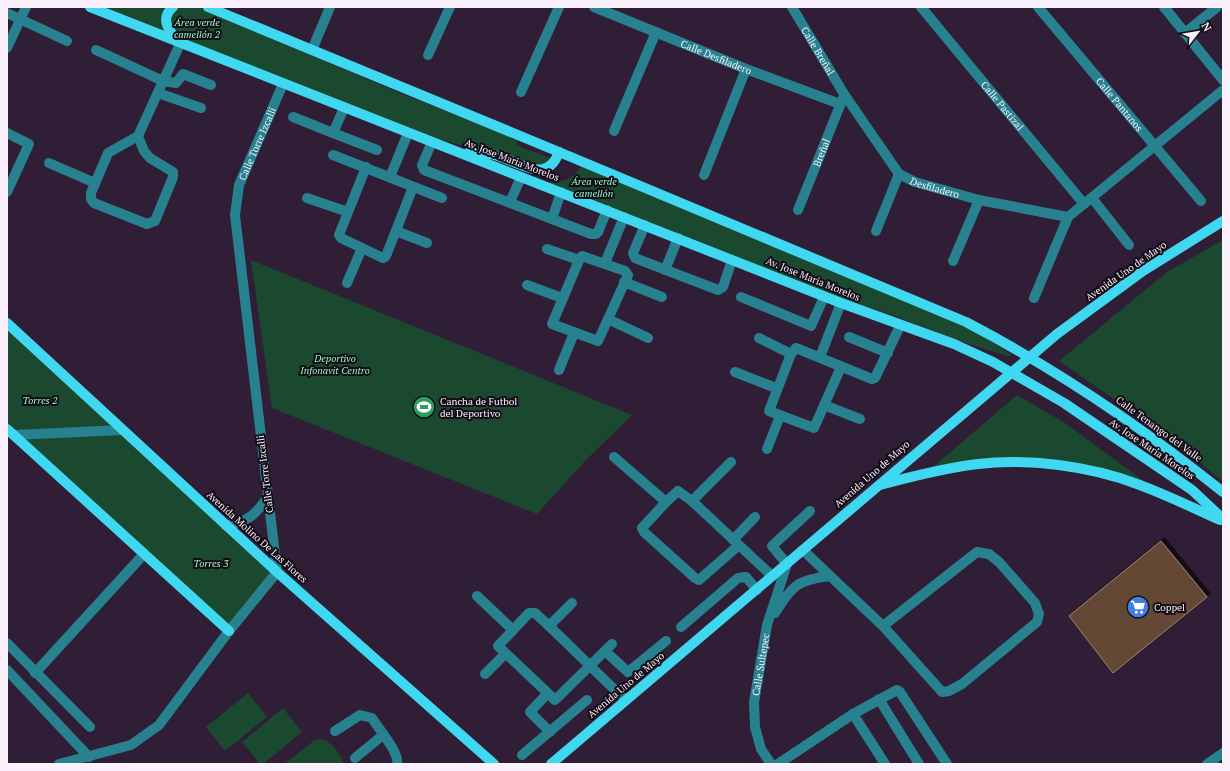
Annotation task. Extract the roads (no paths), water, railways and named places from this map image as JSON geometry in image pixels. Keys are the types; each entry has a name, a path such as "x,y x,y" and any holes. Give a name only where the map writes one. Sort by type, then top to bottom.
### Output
{"main road":[{"name":"Av. Jose Maria Morelos","path":"90,7 180,44 607,210 841,303 900,326 954,344 992,362 1064,403 1192,490 1223,520"},
{"path":"173,7 167,14 165,21 168,30 180,44"},
{"name":"Av. Jose Maria Morelos","path":"208,7 966,322 1008,344 1079,387"},
{"path":"458,152 490,154 539,171 549,168 556,162 559,152"},
{"name":"Avenida Uno de Mayo","path":"551,764 1057,334 1143,271 1223,221"},
{"name":"Avenida Molino De Las Flores","path":"7,323 226,526 494,764"},
{"name":"Calle Tenango del Valle","path":"1079,387 1167,448 1223,492"},
{"path":"10,432 229,632"},
{"path":"877,486 927,473 979,464 1032,463 1085,469 1136,483 1223,520"}],"street":[{"path":"7,48 26,7"},
{"path":"312,50 330,7"},
{"path":"428,56 450,7"},
{"path":"521,92 558,7"},
{"name":"Calle Desfiladero","path":"594,7 746,69 840,104"},
{"name":"Calle Breñal","path":"792,7 844,94"},
{"name":"Calle Pastizal","path":"921,7 1088,201 1129,245"},
{"name":"Calle Pantanos","path":"1038,7 1201,201"},
{"path":"1164,7 1223,80"},
{"path":"1185,33 1217,7"},
{"path":"7,13 67,41"},
{"path":"614,131 656,32"},
{"path":"138,136 144,150 150,158 173,172 173,177 155,221 147,224 94,202 90,199 91,193 108,153 138,136 180,44"},
{"path":"96,50 163,82 176,84 183,74 211,85"},
{"path":"704,175 746,69"},
{"name":"Calle Torre Izcalli","path":"277,572 235,215 239,186 283,84"},
{"path":"1034,298 1068,216 1223,90"},
{"path":"158,93 200,108"},
{"name":"Breñal","path":"798,210 844,94"},
{"name":"Desfiladero","path":"844,94 899,174 915,182 979,200 1068,216"},
{"path":"333,133 344,108"},
{"path":"293,117 376,150"},
{"path":"7,133 28,144 7,192"},
{"path":"390,177 408,133"},
{"path":"432,142 422,165 424,170 591,234 596,234 607,210"},
{"path":"334,155 442,198"},
{"path":"50,163 95,183"},
{"path":"366,167 339,237 385,258 414,187"},
{"path":"876,231 899,174"},
{"path":"510,202 521,177"},
{"path":"552,219 561,192"},
{"path":"307,198 348,212"},
{"path":"953,261 979,200"},
{"path":"605,263 624,217"},
{"path":"645,225 633,256 635,258 721,290 732,260"},
{"path":"396,231 427,243"},
{"path":"665,270 678,238"},
{"path":"347,283 362,248"},
{"path":"547,249 579,260"},
{"path":"582,256 605,263 627,273 598,341 552,324 579,260 582,256"},
{"path":"624,282 662,297"},
{"path":"527,286 562,298"},
{"path":"741,297 811,326 824,296"},
{"path":"820,357 841,303"},
{"path":"608,319 648,338"},
{"path":"841,367 814,428 768,411 776,388 793,350 798,348 872,379 875,378 900,326"},
{"path":"559,370 574,333"},
{"path":"849,336 888,353"},
{"path":"759,338 791,354"},
{"path":"735,372 776,388"},
{"path":"824,405 860,419"},
{"path":"767,449 780,416"},
{"path":"10,432 122,430"},
{"path":"614,457 666,502"},
{"path":"692,501 731,462"},
{"path":"756,517 736,542 704,577 699,580 644,532 642,528 678,491 692,501 736,542 772,576"},
{"path":"226,526 241,523 250,518 258,512 268,497"},
{"path":"787,564 772,546 810,512"},
{"path":"803,550 883,626 939,691 944,693 962,684 1037,622 1039,614 1035,603 999,562 989,554 977,552 883,626"},
{"path":"35,672 144,554"},
{"name":"Calle Sultepec","path":"771,764 761,749 755,727 755,691 767,625 787,564"},
{"path":"59,764 131,745 158,725 277,572"},
{"path":"767,625 785,598 800,583 808,579 830,576"},
{"path":"681,627 738,578 746,578 757,590"},
{"path":"478,596 512,630"},
{"path":"549,626 572,603"},
{"path":"626,700 590,667 549,626 532,612 512,630 498,646 553,700 557,699 590,667 608,648 628,672 666,641"},
{"path":"7,642 90,727"},
{"path":"485,674 505,654"},
{"path":"7,670 89,757"},
{"path":"778,764 853,714 897,690 900,692 947,764"},
{"path":"547,694 530,712 550,732"},
{"path":"879,699 919,764"},
{"path":"522,755 587,700"},
{"path":"853,714 885,764"},
{"path":"335,731 360,715 372,718 396,753 398,760 397,764"},
{"path":"356,758 383,735"},
{"path":"1207,764 1223,752"}],"place":[{"name":"Cancha de Futbol del Deportivo","path":"424,407"},
{"name":"Coppel","path":"1138,607"}],"park label":[{"name":"Área verde camellón 2","path":"197,28"},
{"name":"Área verde camellón","path":"594,186"},
{"name":"Deportivo Infonavit Centro","path":"335,364"},
{"name":"Torres 2","path":"40,400"},
{"name":"Torres 3","path":"211,563"}]}
